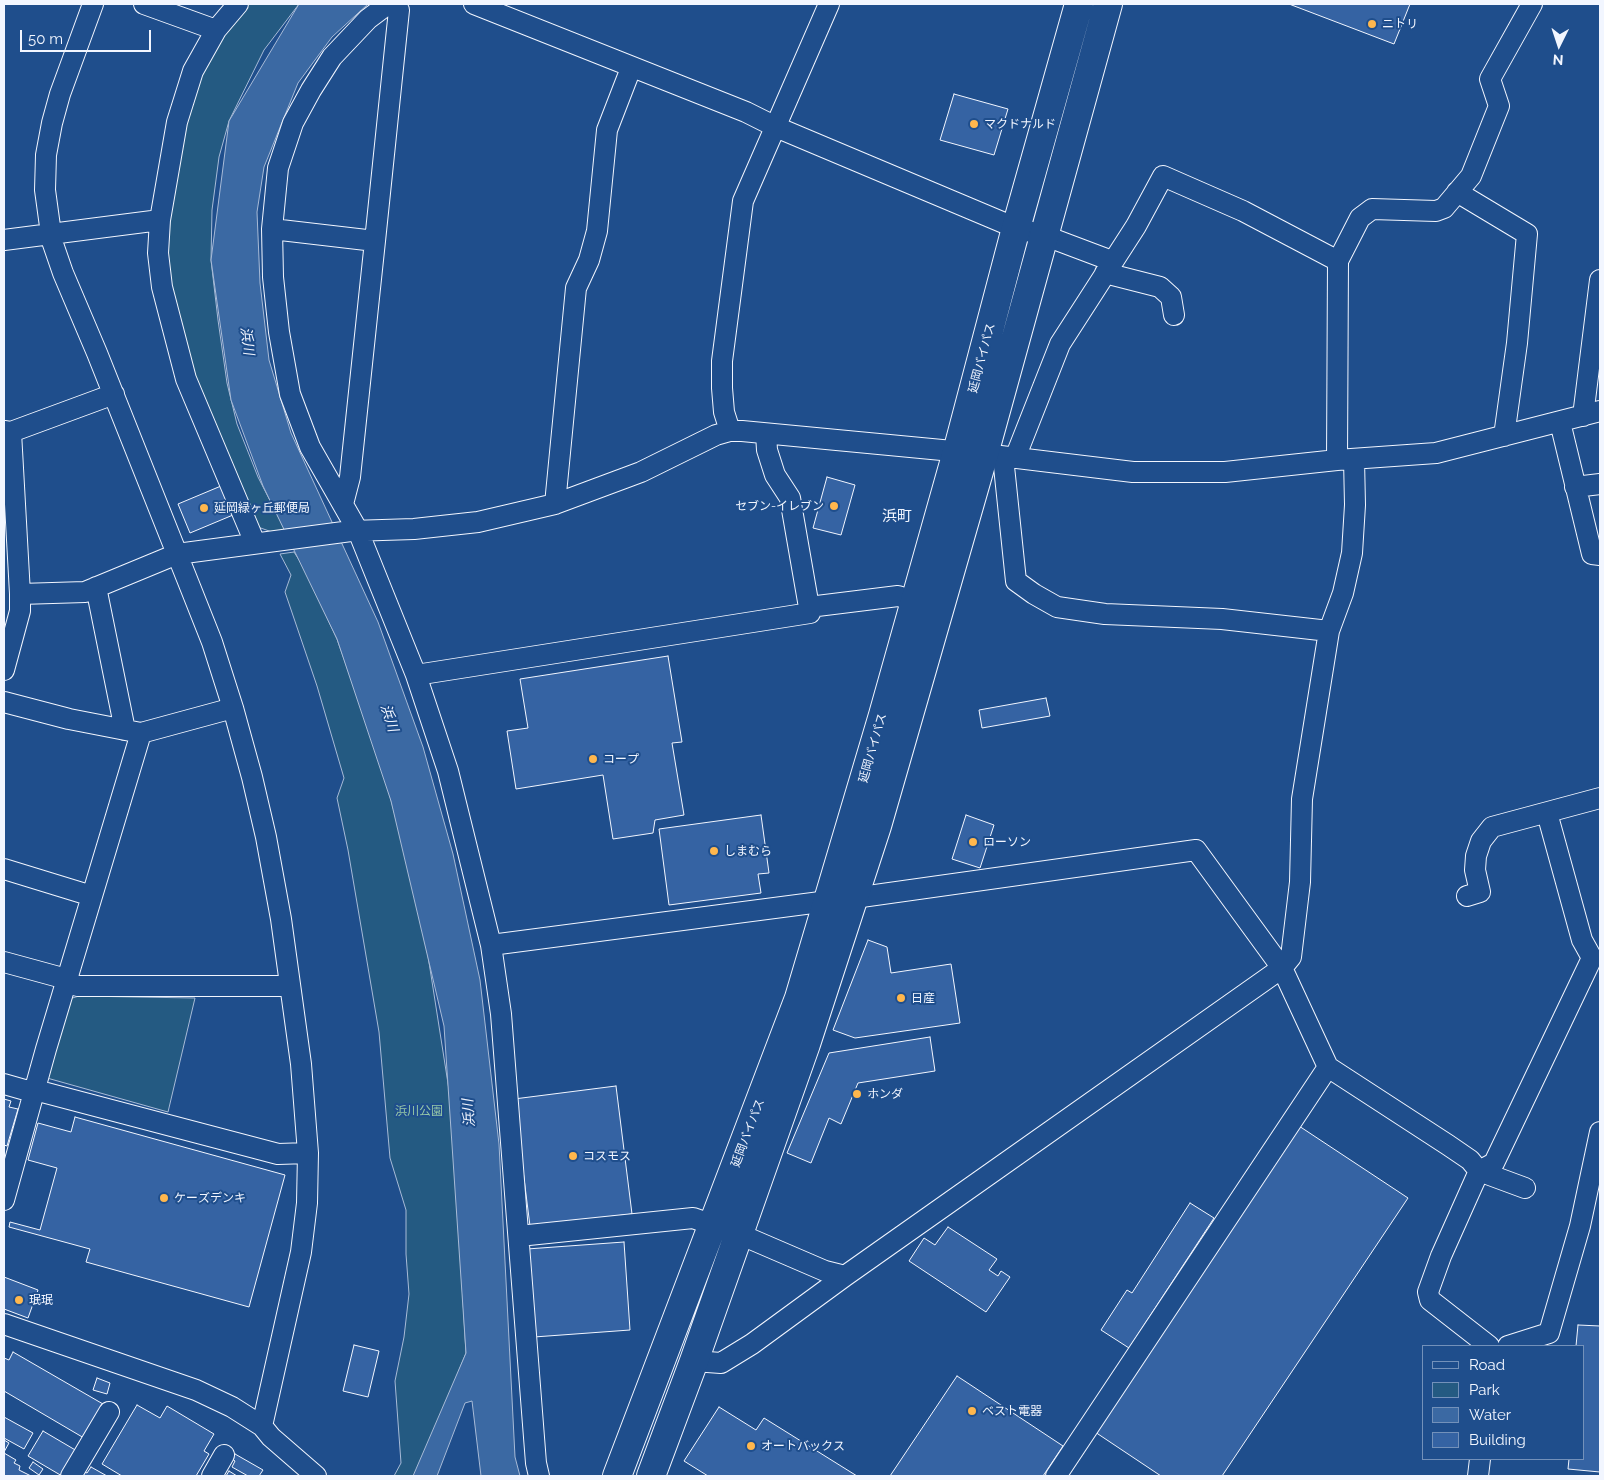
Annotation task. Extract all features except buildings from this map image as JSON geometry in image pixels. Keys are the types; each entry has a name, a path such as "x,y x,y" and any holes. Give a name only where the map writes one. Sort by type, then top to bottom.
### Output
{"highway":[{"name":"延岡バイパス","path":"651,1476 694,1361 806,1044 915,601 990,455 1016,228 1079,4"},
{"name":"延岡バイパス","path":"617,1476 703,1221 841,900 877,826 990,455 1043,235 1108,4"}],"street":[{"path":"93,4 60,94 46,155 45,190 51,234 63,273 114,394 212,642 233,708 266,837 281,918 301,1064 308,1153 308,1203 301,1252 262,1426"},
{"path":"144,4 216,30"},
{"path":"238,4 216,30 193,71 177,122 160,220 158,253 162,287 186,379 255,543"},
{"path":"388,4 368,19 332,57 293,123 278,168 272,229 273,277 279,332 290,394 310,447 343,504 416,675 448,771 491,945 501,1014 536,1463 540,1476"},
{"path":"343,504 350,477 375,241 399,10 395,4"},
{"path":"474,4 631,68 746,112 776,127 1016,228 1043,235 1109,267 1160,287 1171,297 1174,315"},
{"path":"730,432 724,412 722,361 743,201 829,4"},
{"path":"694,1361 721,1363 752,1344 844,1276 1282,968 1291,957 1300,882 1302,799 1329,631 1343,592 1352,553 1355,505 1345,460 1338,261 1360,218 1372,209 1436,211 1444,208 1471,176 1499,106 1490,79 1532,4"},
{"path":"555,504 576,288 589,260 597,231 607,130 631,68"},
{"path":"1329,631 1222,619 1105,614 1057,607 1016,581 990,455 1136,226 1162,176 1243,212 1338,261"},
{"path":"1457,192 1527,234 1517,343 1504,436"},
{"path":"4,240 160,220"},
{"path":"272,229 375,241"},
{"path":"20,594 85,592 177,554 355,531 414,529 478,522 555,504 641,472 716,435 730,432 742,431 990,455 1134,472 1225,472 1436,453 1591,413 1600,280"},
{"path":"4,670 20,611 7,431 114,394"},
{"path":"1560,422 1592,554 1600,555"},
{"path":"416,675 810,614 790,498 774,475 767,450 766,434"},
{"path":"1576,486 1600,484"},
{"path":"4,1200 92,896 133,732 96,587"},
{"path":"809,607 898,596 915,601"},
{"path":"4,702 69,719 133,732 233,708"},
{"path":"1467,896 1480,892 1475,870 1476,856 1481,841 1492,827 1600,798"},
{"path":"1488,1345 1430,1300 1428,1292 1441,1256 1479,1171 1494,1164 1592,958 1582,940 1547,813"},
{"path":"491,945 841,900 1196,850 1282,968 1328,1067 1448,1144 1470,1160 1479,1171 1525,1188"},
{"path":"4,869 92,896"},
{"path":"4,962 58,977 66,983 78,986 290,986"},
{"path":"1056,1476 1328,1067"},
{"path":"4,1084 24,1090 35,1090 278,1154 308,1153"},
{"path":"1511,1345 1548,1333 1580,1226 1600,1132"},
{"path":"519,1236 703,1221 739,1234 825,1271 844,1276"},
{"path":"4,1324 196,1390 232,1407 262,1426 271,1438 316,1476"},
{"path":"71,1476 109,1412"},
{"path":"212,1476 224,1455"},
{"path":"1478,1476 1480,1460"}],"green space":[{"path":"249,4 299,4 264,50 229,121 219,157 212,210 211,260 227,383 237,424 258,477 285,530 272,532 255,526 193,376 171,297 167,262 168,221 183,126 199,75 223,34"},
{"name":"浜川公園","path":"294,552 303,566 337,639 383,770 414,887 428,956 452,1109 466,1353 416,1476 394,1476 401,1463 395,1381 404,1337 409,1294 406,1254 406,1210 390,1158 379,1032 348,850 337,798 344,778 317,686 285,592 291,575 280,554"},
{"path":"79,996 195,998 168,1112 47,1078 69,999"}],"water":[{"name":"浜川","path":"299,4 368,4 332,37 298,83 264,167 257,212 260,283 269,360 291,433 378,622 423,747 453,854 480,980 499,1144 515,1457 520,1476 481,1476 472,1401 465,1403 437,1476 413,1476 466,1353 444,1026 391,801 337,639 263,486 231,400 211,260 229,121"}],"place":[{"name":"ニトリ","path":"1372,24"},
{"name":"マクドナルド","path":"974,124"},
{"name":"セブン-イレブン","path":"834,506"},
{"name":"延岡緑ヶ丘郵便局","path":"204,508"},
{"name":"コープ","path":"593,759"},
{"name":"ローソン","path":"973,842"},
{"name":"しまむら","path":"714,851"},
{"name":"日産","path":"901,998"},
{"name":"ホンダ","path":"857,1094"},
{"name":"コスモス","path":"573,1156"},
{"name":"ケーズデンキ","path":"164,1198"},
{"name":"珉珉","path":"19,1300"},
{"name":"ベスト電器","path":"972,1411"},
{"name":"オートバックス","path":"751,1446"}],"district":[{"name":"浜町","path":"897,516"}]}
